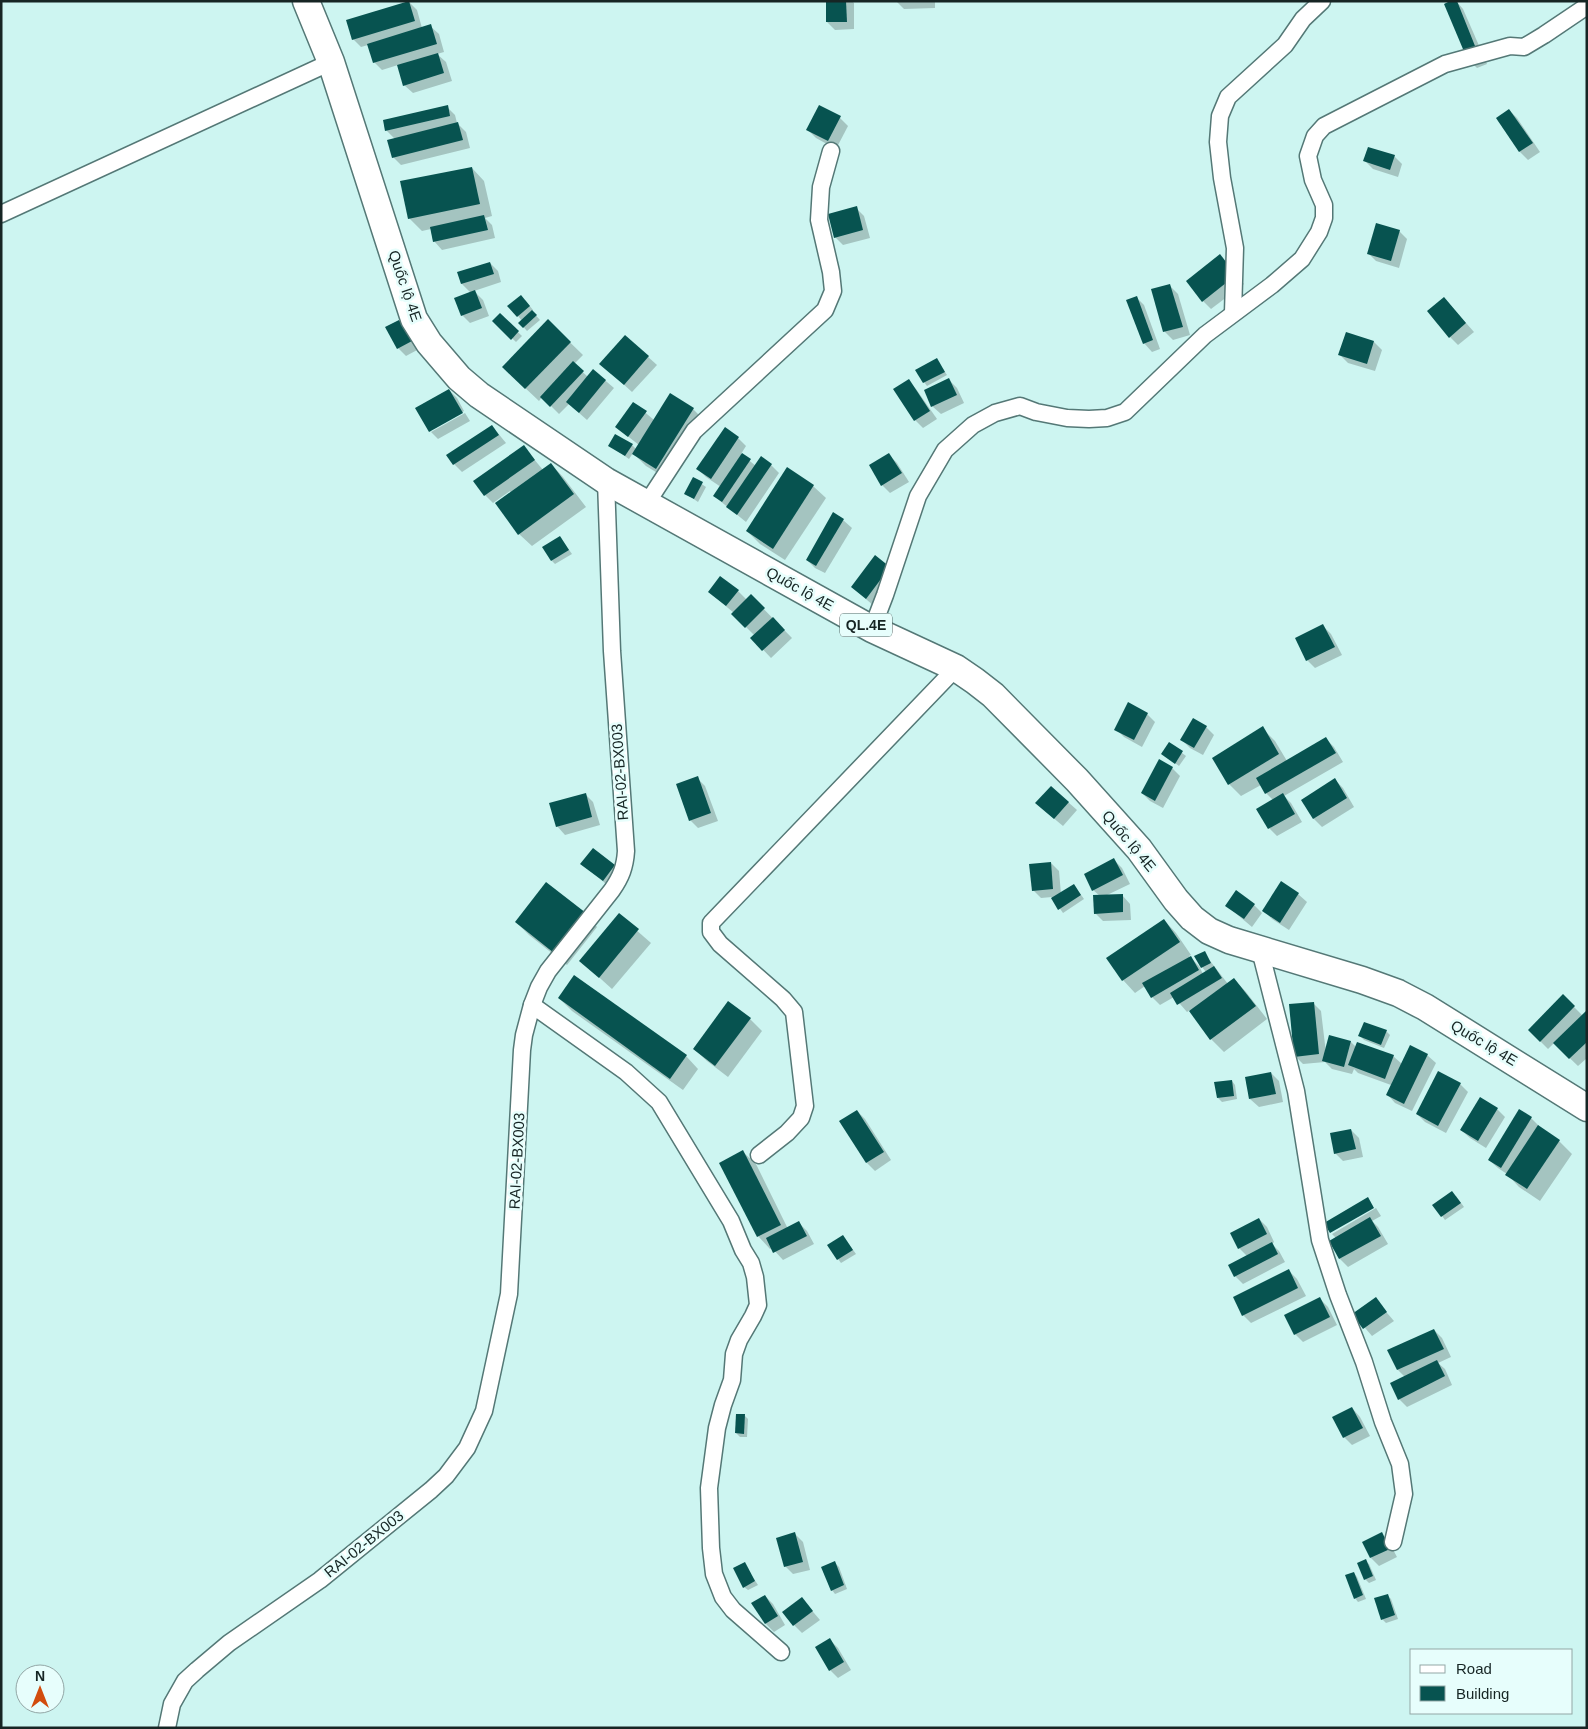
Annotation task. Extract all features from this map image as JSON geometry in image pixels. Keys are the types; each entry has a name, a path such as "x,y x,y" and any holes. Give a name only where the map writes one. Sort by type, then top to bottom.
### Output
{"main road":[{"name":"Quốc lộ 4E","path":"306,1 331,62 414,319 429,343 459,378 479,395 606,481 872,629 956,668 993,695 1077,780 1139,849 1176,900 1192,918 1209,931 1229,940 1362,980 1398,993 1434,1012 1587,1108"}],"street":[{"path":"1233,313 1235,248 1222,178 1218,142 1220,116 1228,97 1285,45 1303,19 1322,1"},
{"path":"872,629 918,496 945,450 973,425 996,413 1020,406 1052,415 1089,420 1108,418 1125,412 1205,335 1272,285 1302,259 1319,232 1324,218 1324,205 1313,180 1308,156 1315,136 1324,126 1445,64 1510,46 1524,47 1586,7"},
{"path":"1,214 331,62"},
{"path":"647,503 694,431 825,310 833,291 831,272 819,220 820,187 830,151"},
{"name":"RAI-02-BX003","path":"167,1728 172,1704 185,1681 229,1643 320,1580 431,1490 446,1476 467,1448 484,1411 509,1294 524,1035 532,1005 548,971 612,890 625,866 626,851 612,641 606,481"},
{"path":"758,1155 792,1128 801,1118 805,1106 794,1012 783,999 720,944 710,932 710,923 956,668"},
{"path":"1260,950 1296,1091 1320,1240 1338,1295 1364,1362 1383,1422 1400,1464 1404,1494 1393,1542"},
{"path":"532,1005 626,1072 658,1102 731,1222 742,1250 750,1263 755,1277 758,1304 739,1340 734,1354 732,1380 717,1428 709,1488 711,1548 714,1574 723,1597 733,1610 780,1652"}],"building":[{"path":"409,1 415,21 352,40 346,20"},
{"path":"826,1 846,1 847,22 826,22"},
{"path":"1450,1 1457,1 1479,56 1468,61 1444,4"},
{"path":"431,24 437,44 373,63 367,44"},
{"path":"438,53 444,73 403,86 397,65"},
{"path":"448,105 450,116 385,131 383,120"},
{"path":"819,105 841,116 828,141 806,130"},
{"path":"1509,109 1533,143 1519,152 1496,118"},
{"path":"458,122 463,140 392,158 387,140"},
{"path":"1368,147 1395,155 1390,170 1363,161"},
{"path":"472,167 480,204 408,219 400,181"},
{"path":"857,206 863,230 834,238 828,214"},
{"path":"484,215 488,230 433,242 430,227"},
{"path":"1376,223 1400,230 1391,261 1367,254"},
{"path":"1220,254 1236,275 1202,302 1186,281"},
{"path":"490,262 494,274 461,284 457,272"},
{"path":"1170,284 1183,327 1163,332 1151,289"},
{"path":"475,290 482,308 461,316 454,298"},
{"path":"521,295 530,306 517,317 507,306"},
{"path":"1137,296 1153,340 1143,344 1126,300"},
{"path":"1444,297 1466,323 1449,338 1427,311"},
{"path":"532,310 537,315 523,328 518,323"},
{"path":"500,313 519,331 511,340 492,321"},
{"path":"548,319 571,342 525,389 502,367"},
{"path":"399,320 412,341 397,349 385,327"},
{"path":"1346,332 1374,341 1367,364 1338,355"},
{"path":"625,335 649,356 624,385 599,364"},
{"path":"937,358 945,372 923,383 915,370"},
{"path":"573,361 584,371 550,407 540,397"},
{"path":"593,369 606,380 579,413 566,402"},
{"path":"949,378 957,395 931,407 924,390"},
{"path":"909,379 930,411 914,421 893,389"},
{"path":"449,389 463,413 429,432 415,408"},
{"path":"670,393 694,408 656,469 632,454"},
{"path":"633,402 647,411 628,437 615,427"},
{"path":"492,425 499,435 453,465 446,455"},
{"path":"725,427 739,437 711,479 696,469"},
{"path":"615,434 633,444 625,456 608,446"},
{"path":"524,445 535,460 484,496 473,481"},
{"path":"742,453 751,459 722,502 713,496"},
{"path":"889,453 902,473 881,486 869,465"},
{"path":"761,456 772,464 737,515 726,507"},
{"path":"551,463 574,494 518,535 495,503"},
{"path":"787,467 814,485 773,549 746,531"},
{"path":"693,477 703,482 694,499 684,494"},
{"path":"833,512 844,519 816,566 806,560"},
{"path":"560,536 569,550 551,561 542,547"},
{"path":"875,555 890,567 866,599 851,587"},
{"path":"720,576 739,590 726,606 708,592"},
{"path":"751,594 765,608 745,628 731,614"},
{"path":"773,617 785,630 762,651 750,638"},
{"path":"1323,624 1335,647 1306,661 1295,638"},
{"path":"1128,702 1148,713 1134,740 1114,730"},
{"path":"1193,718 1207,726 1194,748 1180,740"},
{"path":"1263,726 1279,754 1228,785 1212,758"},
{"path":"1326,737 1336,753 1265,794 1256,778"},
{"path":"1169,742 1183,751 1175,764 1161,754"},
{"path":"1159,759 1173,767 1155,801 1141,793"},
{"path":"698,776 711,813 689,821 676,784"},
{"path":"1335,778 1347,798 1313,819 1301,800"},
{"path":"1051,786 1069,802 1054,819 1035,803"},
{"path":"586,793 592,817 556,827 549,803"},
{"path":"1283,793 1295,814 1268,829 1256,809"},
{"path":"593,848 615,865 603,881 580,864"},
{"path":"1114,858 1123,875 1092,891 1084,874"},
{"path":"1051,862 1053,889 1032,891 1029,864"},
{"path":"1281,881 1299,893 1280,923 1262,911"},
{"path":"546,882 586,913 554,953 515,922"},
{"path":"1074,884 1081,895 1058,910 1051,898"},
{"path":"1236,890 1255,904 1244,919 1225,906"},
{"path":"1123,894 1123,912 1094,914 1093,895"},
{"path":"619,913 639,929 599,978 579,961"},
{"path":"1164,919 1180,942 1122,981 1106,958"},
{"path":"1205,951 1211,963 1201,968 1194,956"},
{"path":"1191,956 1199,970 1151,998 1142,983"},
{"path":"1214,966 1222,978 1177,1005 1170,993"},
{"path":"574,975 687,1055 670,1079 558,998"},
{"path":"1234,978 1256,1006 1210,1040 1189,1011"},
{"path":"1563,994 1575,1006 1540,1042 1528,1030"},
{"path":"728,1001 751,1018 715,1066 693,1049"},
{"path":"1314,1002 1319,1054 1294,1057 1289,1004"},
{"path":"1587,1010 1587,1042 1569,1059 1553,1043"},
{"path":"1364,1022 1387,1030 1381,1045 1358,1036"},
{"path":"1329,1035 1351,1041 1344,1067 1322,1061"},
{"path":"1357,1042 1394,1055 1385,1079 1348,1065"},
{"path":"1410,1045 1428,1054 1404,1104 1386,1095"},
{"path":"1438,1071 1461,1083 1438,1126 1416,1114"},
{"path":"1271,1072 1276,1094 1249,1099 1245,1077"},
{"path":"1232,1080 1234,1096 1217,1098 1214,1082"},
{"path":"1480,1097 1498,1108 1478,1141 1460,1130"},
{"path":"1519,1109 1532,1117 1501,1168 1488,1160"},
{"path":"857,1110 884,1152 866,1163 839,1121"},
{"path":"1538,1125 1560,1140 1527,1189 1505,1175"},
{"path":"1351,1129 1356,1149 1334,1154 1330,1133"},
{"path":"743,1150 781,1225 757,1237 719,1163"},
{"path":"1452,1191 1461,1203 1441,1217 1432,1205"},
{"path":"1368,1197 1374,1208 1330,1233 1324,1223"},
{"path":"1370,1217 1381,1236 1339,1259 1329,1241"},
{"path":"1259,1218 1267,1234 1238,1249 1230,1233"},
{"path":"799,1221 807,1236 773,1253 766,1238"},
{"path":"843,1235 853,1250 837,1260 827,1245"},
{"path":"1272,1242 1278,1254 1234,1277 1228,1265"},
{"path":"1289,1269 1298,1288 1242,1316 1233,1297"},
{"path":"1320,1297 1330,1317 1294,1335 1284,1315"},
{"path":"1376,1297 1387,1312 1363,1329 1352,1314"},
{"path":"1434,1329 1444,1349 1397,1370 1387,1350"},
{"path":"1437,1360 1445,1376 1398,1400 1390,1383"},
{"path":"1352,1407 1363,1428 1343,1438 1332,1417"},
{"path":"736,1414 745,1414 744,1434 735,1433"},
{"path":"795,1532 803,1562 784,1567 776,1538"},
{"path":"1382,1532 1390,1549 1370,1558 1362,1542"},
{"path":"1366,1559 1373,1576 1364,1580 1357,1563"},
{"path":"835,1561 844,1585 831,1591 821,1567"},
{"path":"745,1562 755,1581 743,1588 733,1568"},
{"path":"1354,1572 1363,1595 1354,1599 1345,1575"},
{"path":"1388,1594 1395,1615 1381,1620 1374,1598"},
{"path":"765,1595 778,1616 765,1624 751,1603"},
{"path":"802,1597 813,1611 793,1626 782,1612"},
{"path":"830,1638 844,1662 829,1671 815,1647"}]}
